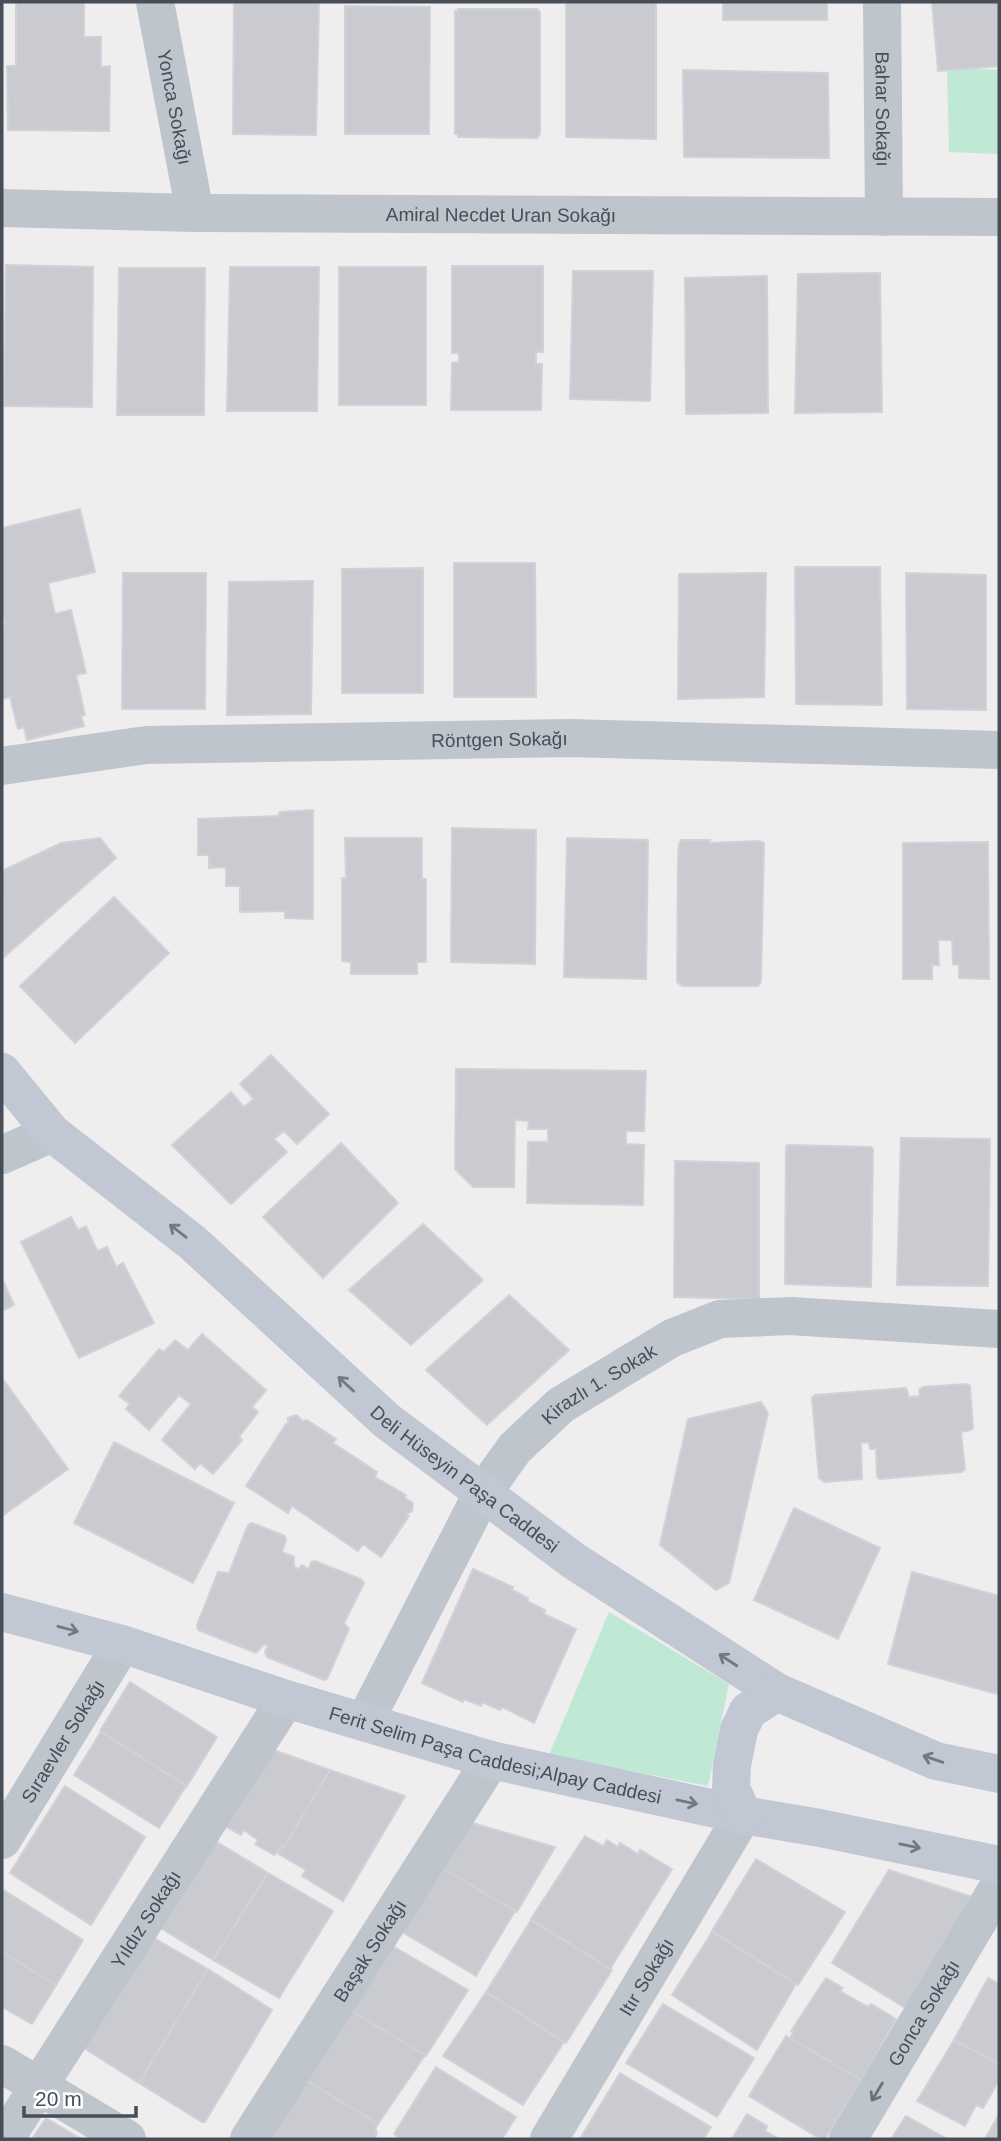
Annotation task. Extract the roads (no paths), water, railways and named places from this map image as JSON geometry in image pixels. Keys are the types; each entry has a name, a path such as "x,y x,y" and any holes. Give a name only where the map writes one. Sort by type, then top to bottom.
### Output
{"main road":[{"name":"Deli Hüseyin Paşa Caddesi","path":"2,1072 52,1133 193,1243 387,1421 574,1561 777,1692 936,1761 999,1774"},
{"name":"Ferit Selim Paşa Caddesi;Alpay Caddesi","path":"2,1612 122,1644 286,1699 491,1760 743,1815 999,1865"},
{"path":"743,1815 731,1788 732,1765 739,1730 748,1711 777,1692"}],"street":[{"name":"Yonca Sokağı","path":"155,2 195,213"},
{"name":"Bahar Sokağı","path":"881,2 884,217"},
{"name":"Amiral Necdet Uran Sokağı","path":"2,208 195,213 999,217"},
{"name":"Röntgen Sokağı","path":"2,766 146,745 173,744 570,738 999,750"},
{"path":"2,1155 52,1133"},
{"name":"Kirazlı 1. Sokak","path":"365,1721 482,1494 515,1448 561,1405 673,1338 720,1319 790,1316 999,1329"},
{"name":"Sıraevler Sokağı","path":"2,1840 122,1644"},
{"name":"Yıldız Sokağı","path":"5,2139 286,1699"},
{"name":"Başak Sokağı","path":"249,2139 491,1760"},
{"name":"Itır Sokağı","path":"549,2139 743,1815"},
{"name":"Gonca Sokağı","path":"848,2139 999,1886"},
{"path":"2,2064 127,2139"}]}
